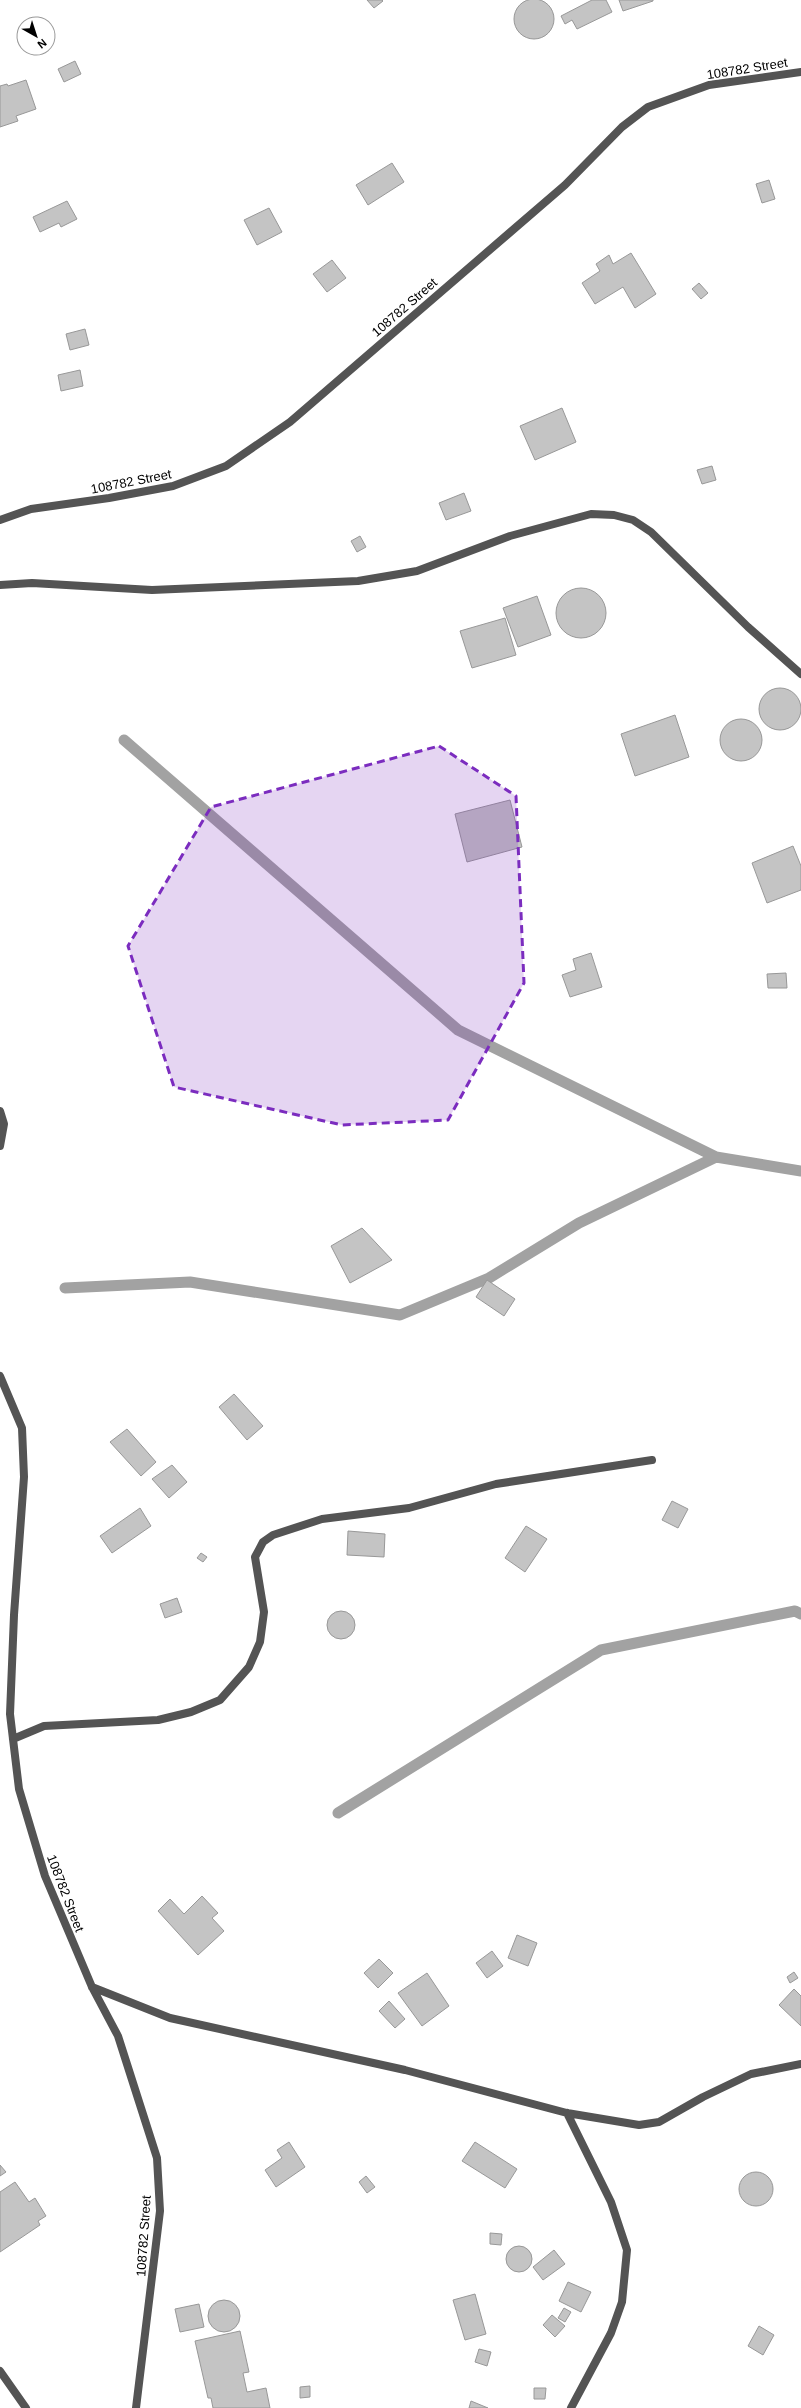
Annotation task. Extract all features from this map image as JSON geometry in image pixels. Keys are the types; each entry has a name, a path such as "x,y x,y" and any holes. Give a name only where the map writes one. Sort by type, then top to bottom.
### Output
{"street":[{"name":"108782 Street","path":"0,520 31,509 109,498 173,486 226,466 290,422 565,185 622,128 648,108 709,85 801,72"},
{"path":"0,585 32,583 152,590 358,581 417,571 510,536 583,516 614,515 634,520 651,532 748,627 801,674"},
{"path":"0,1111 4,1124 0,1146"},
{"name":"108782 Street","path":"0,1376 22,1428 24,1477 14,1615 10,1714 19,1789 45,1876 92,1987 118,2036 157,2158 160,2211 136,2408"},
{"path":"13,1739 44,1726 158,1720 191,1712 220,1700 232,1689 249,1667 260,1642 264,1612 255,1557 264,1542 273,1535 322,1519 408,1508 496,1484 652,1460"},
{"path":"92,1987 170,2018 405,2070 567,2113 639,2125 650,2124 675,2114 703,2097 750,2074 801,2064"},
{"path":"567,2113 611,2202 627,2250 622,2302 611,2333 571,2408"},
{"path":"0,2371 26,2408"}],"highlighted area":[{"path":"439,746 516,796 524,983 448,1120 342,1125 174,1087 128,946 211,807"}],"building":[{"path":"538,-1 545,2 551,8 554,19 553,27 545,36 538,39 530,39 523,36 515,27 514,15 517,8 526,0"},
{"path":"367,0 382,0 383,1 374,8"},
{"path":"592,0 606,0 612,12 577,29 572,20 565,24 561,16"},
{"path":"619,0 653,0 653,1 623,11"},
{"path":"75,61 81,74 64,82 58,69"},
{"path":"26,80 36,109 16,116 18,121 0,127 0,86 7,84 8,86"},
{"path":"392,163 404,182 368,205 356,185"},
{"path":"769,180 775,199 762,203 756,184"},
{"path":"67,201 77,219 61,227 59,223 40,232 33,217"},
{"path":"269,208 282,232 257,245 244,220"},
{"path":"631,253 656,294 635,308 623,287 595,304 582,283 600,271 596,264 609,255 613,264"},
{"path":"332,260 346,278 327,292 313,274"},
{"path":"699,283 708,293 701,299 692,289"},
{"path":"85,329 89,345 70,350 66,334"},
{"path":"80,370 83,386 61,391 58,375"},
{"path":"562,408 576,442 535,460 520,426"},
{"path":"712,466 716,480 702,484 697,470"},
{"path":"464,493 471,511 446,520 439,503"},
{"path":"360,536 366,547 357,552 351,541"},
{"path":"581,588 591,590 599,595 604,603 606,613 604,623 599,631 591,636 581,638 571,636 563,631 558,623 556,613 558,603 563,595 571,590"},
{"path":"537,596 551,635 518,647 503,608"},
{"path":"505,618 516,655 472,668 460,631"},
{"path":"780,688 795,694 801,709 795,724 780,730 765,724 759,709 765,694"},
{"path":"675,715 689,757 635,776 621,734"},
{"path":"737,719 745,719 756,725 762,736 762,744 756,755 745,761 737,761 726,755 720,744 720,736 726,725"},
{"path":"510,800 522,847 467,862 455,814"},
{"path":"793,846 801,866 801,890 767,903 752,863"},
{"path":"591,953 602,987 570,997 562,975 576,970 573,959"},
{"path":"786,973 787,988 768,988 767,974"},
{"path":"362,1228 392,1260 350,1283 331,1246"},
{"path":"487,1280 515,1299 504,1316 476,1297"},
{"path":"234,1394 263,1426 247,1440 219,1407"},
{"path":"127,1429 156,1462 141,1476 110,1442"},
{"path":"172,1465 187,1482 169,1498 152,1479"},
{"path":"672,1501 688,1509 678,1528 662,1520"},
{"path":"140,1508 151,1526 112,1553 100,1536"},
{"path":"526,1526 547,1539 525,1572 505,1558"},
{"path":"348,1531 385,1534 384,1557 347,1555"},
{"path":"201,1553 207,1557 203,1562 197,1558"},
{"path":"177,1598 182,1612 165,1618 160,1604"},
{"path":"341,1611 351,1615 355,1625 351,1635 341,1639 331,1635 327,1625 331,1615"},
{"path":"202,1896 218,1913 212,1918 224,1931 198,1955 158,1911 170,1899 184,1914"},
{"path":"517,1935 537,1943 528,1966 508,1958"},
{"path":"492,1951 503,1966 487,1978 476,1963"},
{"path":"379,1959 393,1973 378,1988 364,1973"},
{"path":"794,1972 798,1978 790,1983 787,1977"},
{"path":"427,1973 449,2006 422,2026 398,1993"},
{"path":"794,1989 801,1996 801,2026 779,2005"},
{"path":"389,2001 405,2019 395,2028 379,2011"},
{"path":"289,2142 305,2167 276,2187 265,2170 282,2158 277,2150"},
{"path":"475,2142 517,2169 505,2188 462,2161"},
{"path":"0,2165 6,2172 0,2176"},
{"path":"753,2172 759,2172 763,2173 770,2179 773,2189 772,2196 766,2203 759,2206 753,2206 749,2205 742,2199 739,2192 739,2186 740,2182 746,2175"},
{"path":"366,2176 375,2187 367,2193 359,2182"},
{"path":"15,2182 29,2202 35,2198 46,2216 38,2221 40,2225 0,2252 0,2192"},
{"path":"490,2233 502,2234 501,2245 490,2244"},
{"path":"519,2246 529,2249 532,2259 529,2269 519,2272 509,2269 506,2259 509,2249"},
{"path":"554,2250 565,2264 543,2280 533,2267"},
{"path":"568,2282 591,2292 581,2312 559,2301"},
{"path":"475,2294 486,2334 465,2340 453,2300"},
{"path":"224,2300 230,2301 237,2307 240,2316 239,2322 233,2329 224,2332 218,2331 211,2325 208,2316 209,2310 215,2303"},
{"path":"199,2304 204,2327 180,2332 175,2309"},
{"path":"564,2308 571,2312 565,2322 558,2318"},
{"path":"552,2315 565,2326 555,2337 543,2325"},
{"path":"759,2326 774,2335 763,2355 748,2346"},
{"path":"240,2331 249,2372 243,2373 247,2392 266,2388 270,2408 213,2408 211,2398 208,2398 195,2341"},
{"path":"479,2349 491,2352 487,2366 475,2362"},
{"path":"310,2386 310,2397 300,2398 300,2387"},
{"path":"534,2388 546,2388 545,2399 534,2399"},
{"path":"471,2401 488,2408 469,2408"}],"waterway":[{"path":"124,740 458,1030 716,1157 801,1171"},
{"path":"65,1288 190,1282 400,1315 489,1278 579,1223 716,1157"},
{"path":"338,1813 601,1650 795,1611 801,1614"}]}
